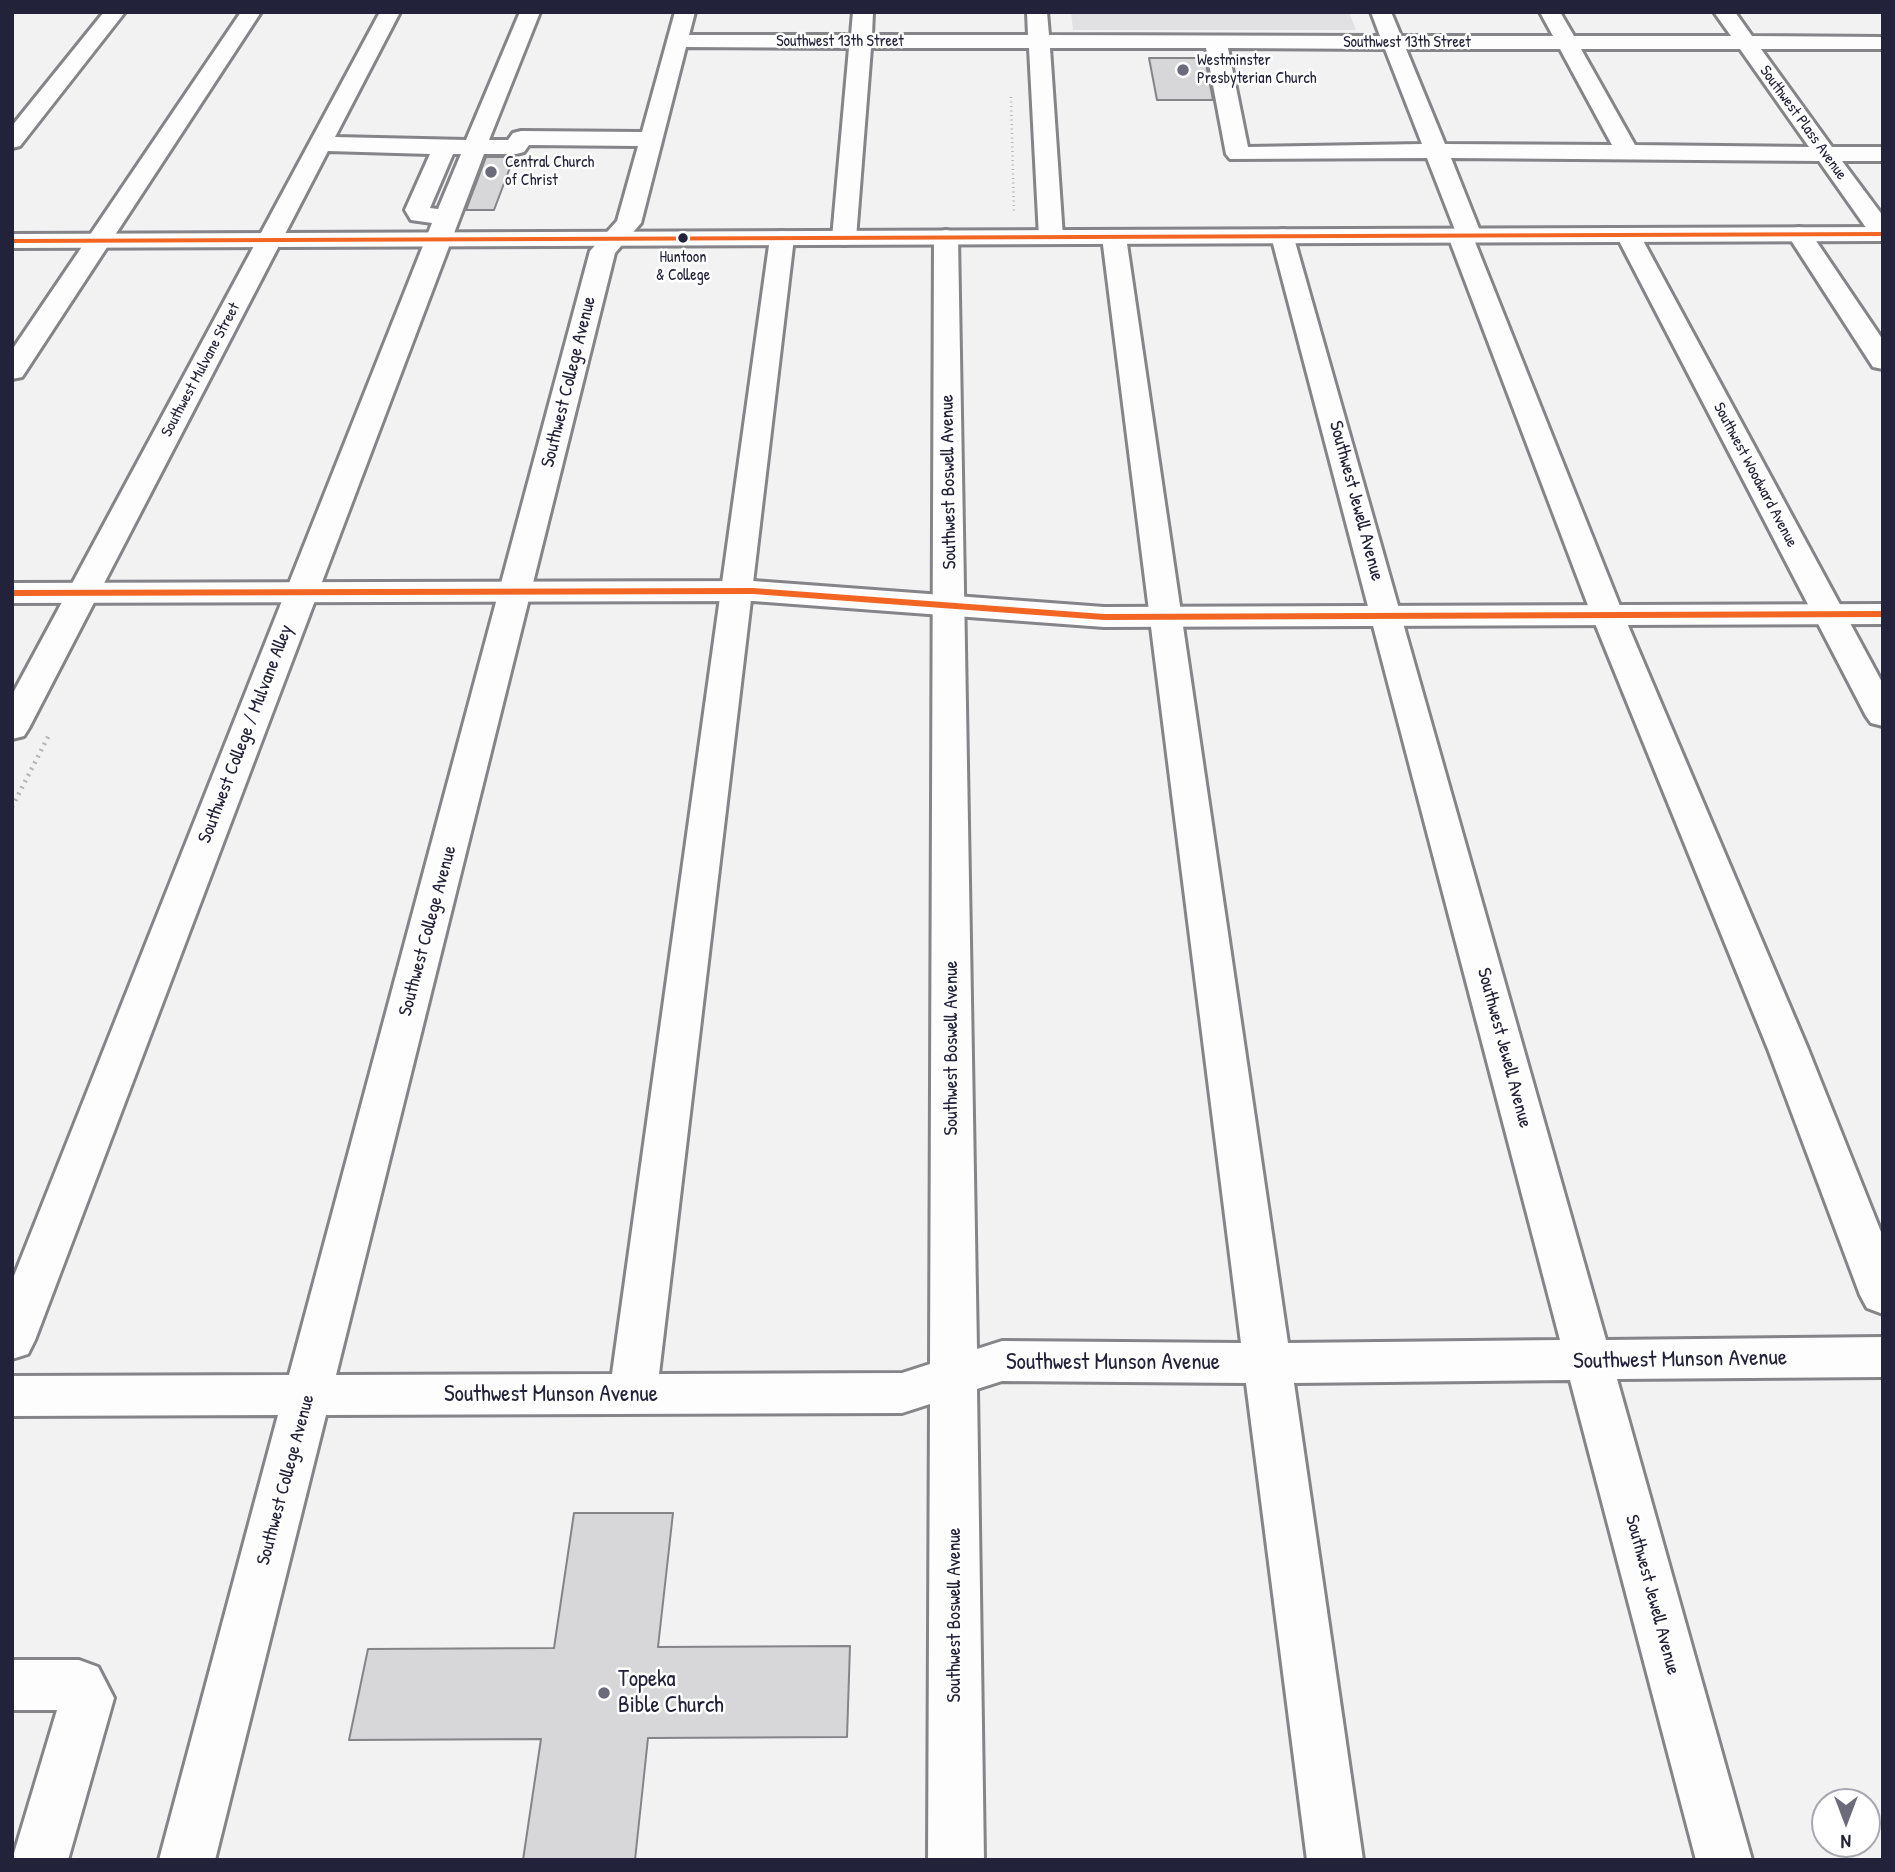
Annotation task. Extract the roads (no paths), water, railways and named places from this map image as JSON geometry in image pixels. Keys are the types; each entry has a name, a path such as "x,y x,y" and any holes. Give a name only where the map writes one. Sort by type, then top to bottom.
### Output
{"street":[{"path":"12,141 115,12"},
{"path":"12,371 251,12"},
{"name":"Southwest Mulvane Street","path":"12,728 390,12"},
{"name":"Southwest College / Mulvane Alley","path":"12,1340 442,228 460,147 530,12"},
{"path":"844,238 863,12"},
{"path":"1037,12 1051,237"},
{"path":"1381,12 1436,151 1465,236 1608,616 1788,1048 1883,1295"},
{"path":"1550,12 1628,154"},
{"name":"Southwest Plass Avenue","path":"1724,12 1883,234"},
{"name":"Southwest 13th Street","path":"682,27 861,42 1883,44"},
{"name":"Southwest College Avenue","path":"187,1860 603,251 629,223 682,27"},
{"path":"1216,43 1238,154 1436,151 1628,154 1883,153"},
{"path":"320,144 516,147 521,138 652,139"},
{"path":"12,241 269,239 442,228 614,239 1883,234"},
{"path":"1799,234 1883,361"},
{"name":"Southwest Woodward Avenue","path":"1628,235 1883,716"},
{"name":"Southwest Jewell Avenue","path":"1283,236 1724,1860"},
{"name":"Southwest Boswell Avenue","path":"946,237 956,1860"},
{"path":"1114,237 1335,1860"},
{"path":"633,1395 782,238"},
{"path":"12,593 736,591 804,593 1068,616 1883,614"},
{"name":"Southwest Munson Avenue","path":"12,1396 902,1393 1002,1361 1269,1363 1883,1357"},
{"path":"12,1685 79,1685 88,1698 40,1860"}],"place":[{"name":"Westminster Presbyterian Church","path":"1183,70"},
{"name":"Central Church of Christ","path":"491,172"},
{"name":"Huntoon & College","path":"683,238"},
{"name":"Topeka Bible Church","path":"604,1693"}]}
